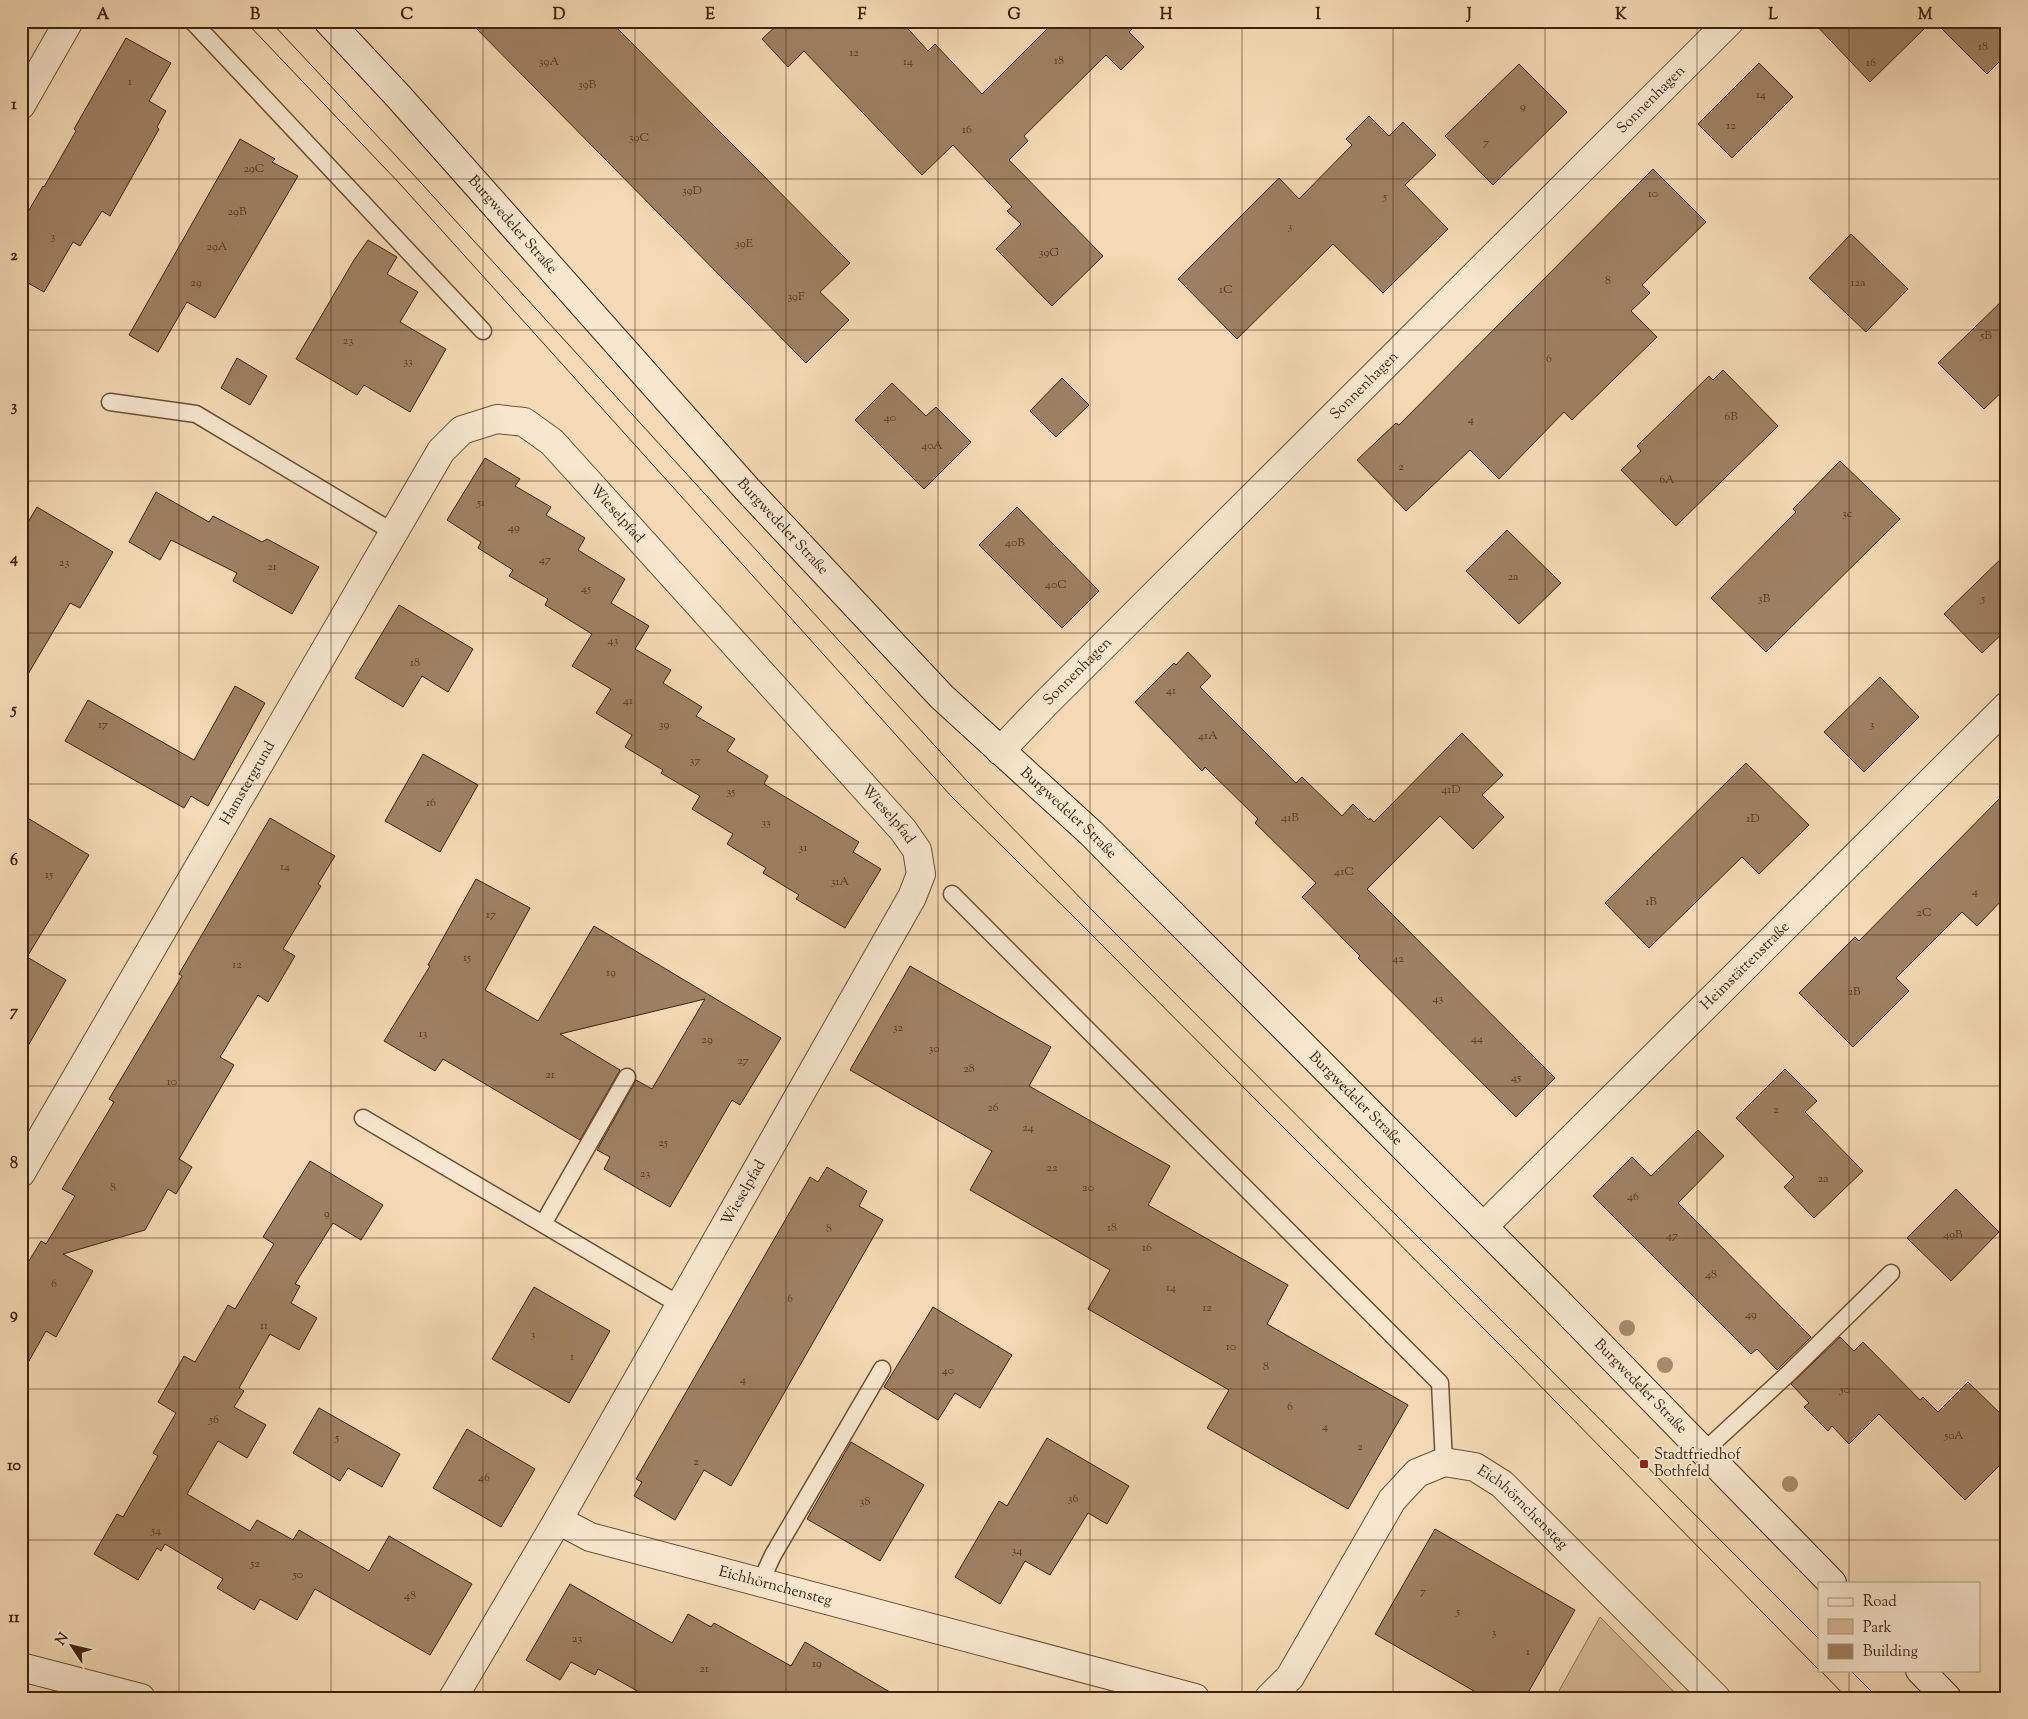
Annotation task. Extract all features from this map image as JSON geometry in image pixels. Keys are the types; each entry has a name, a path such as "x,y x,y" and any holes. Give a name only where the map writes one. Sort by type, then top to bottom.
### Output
{"street":[{"path":"21,105 70,21"},
{"name":"Burgwedeler Straße","path":"328,21 399,97 746,489 942,697 1091,833 1483,1226 1831,1582"},
{"name":"Sonnenhagen","path":"1000,750 1730,21"},
{"name":"Hamstergrund","path":"21,1173 441,451 462,430 497,419"},
{"name":"Wieselpfad","path":"497,419 524,422 552,442 903,830 917,850 921,874 912,897 558,1520"},
{"name":"Heimstättenstraße","path":"1483,1226 2007,706"},
{"path":"1270,1698 1290,1677 1392,1500 1417,1473 1444,1462"},
{"name":"Eichhörnchensteg","path":"1444,1462 1475,1467 1502,1484 1716,1698"},
{"path":"453,1698 558,1520"},
{"name":"Eichhörnchensteg","path":"558,1520 590,1537 1195,1698"},
{"path":"21,1667 141,1698"},
{"path":"1922,1672 1947,1698"}],"lane":[{"path":"192,21 483,331"},
{"path":"110,402 196,414 393,532"},
{"path":"952,894 1440,1383 1444,1462"},
{"path":"543,1224 627,1077"},
{"path":"363,1118 680,1305"},
{"path":"1703,1452 1788,1374 1891,1273"},
{"path":"760,1582 772,1555 882,1369"}],"green space":[{"path":"1600,1617 1680,1698 1555,1698"}],"building":[{"path":"469,21 610,21 850,263 820,292 849,320 806,363"},
{"path":"775,21 901,21 928,51 935,44 982,94 1055,21 1140,21 1129,32 1144,47 1121,70 1106,55 1024,136 1028,141 1009,160 1103,256 1052,306 996,249 1021,224 1007,211 1012,207 953,145 922,175 804,51 788,67 762,39 778,24"},
{"path":"1812,21 1932,21 1870,82"},
{"path":"1934,21 2007,21 2007,54 1987,74"},
{"path":"126,38 171,63 149,101 166,111 157,127 159,129 110,216 102,211 80,246 73,242 44,292 21,279 21,224 76,131 74,129"},
{"path":"1759,63 1793,97 1732,158 1698,124"},
{"path":"1519,64 1567,112 1493,185 1445,136"},
{"path":"1369,116 1389,136 1403,122 1436,155 1405,185 1448,229 1383,293 1333,244 1237,339 1178,279 1279,178 1299,199 1352,145 1346,139"},
{"path":"240,139 275,159 272,162 298,176 215,318 187,302 158,352 129,335"},
{"path":"1653,169 1706,222 1642,285 1650,293 1631,311 1657,337 1572,420 1564,412 1499,479 1470,450 1406,511 1357,460 1396,423 1399,425"},
{"path":"1851,234 1908,289 1866,332 1809,278"},
{"path":"368,240 397,257 387,274 418,292 400,322 446,349 410,412 364,385 357,395 296,359 354,260"},
{"path":"2007,296 2007,387 1984,409 1938,363"},
{"path":"237,358 267,376 250,405 221,388"},
{"path":"1723,370 1778,426 1676,526 1621,470 1641,451 1637,446 1709,376 1713,380"},
{"path":"1062,378 1089,405 1056,437 1030,411"},
{"path":"892,383 926,416 936,407 971,442 924,489 855,420"},
{"path":"485,458 520,479 515,486 551,507 546,515 585,538 578,550 625,579 611,603 649,626 635,649 671,670 663,683 702,707 696,716 735,739 727,751 768,776 764,784 859,842 853,852 881,869 845,928 796,899 799,895 763,873 766,868 727,844 733,834 692,809 700,796 661,773 663,770 625,747 632,735 596,713 611,689 572,666 592,634 545,605 548,599 509,576 513,570 478,548 481,542 447,520"},
{"path":"1840,461 1900,519 1766,652 1711,598 1796,512 1793,509"},
{"path":"156,492 209,522 213,516 262,542 267,539 319,567 292,614 233,581 237,573 171,540 160,560 129,542"},
{"path":"37,507 113,552 80,608 70,603 21,686 21,534"},
{"path":"1017,507 1099,591 1062,628 979,545"},
{"path":"1507,530 1561,583 1519,624 1466,571"},
{"path":"2007,553 2007,629 1982,653 1944,614"},
{"path":"399,605 473,649 448,692 422,676 403,707 355,678"},
{"path":"1188,652 1211,676 1200,687 1296,783 1302,777 1342,816 1353,804 1369,820 1370,818 1374,822 1462,733 1503,775 1482,795 1504,817 1473,849 1440,816 1367,889 1555,1078 1516,1117 1358,958 1360,956 1302,897 1316,883 1255,823 1258,819 1205,767 1202,771 1135,702 1174,663 1176,665"},
{"path":"1880,677 1919,717 1864,772 1824,732"},
{"path":"235,686 265,703 208,806 191,796 184,808 65,741 88,700 194,760"},
{"path":"423,754 478,785 440,852 385,821"},
{"path":"1746,763 1809,825 1759,874 1742,857 1649,948 1605,903"},
{"path":"2007,791 2007,895 1977,926 1962,912 1896,978 1909,991 1853,1047 1799,993 1855,937 1859,941"},
{"path":"21,814 89,855 27,957 66,980 21,1058"},
{"path":"270,818 335,856 318,884 321,886 283,949 295,956 268,1002 258,995 220,1057 234,1065 179,1159 192,1167 176,1194 168,1189 145,1230 63,1254 93,1271 56,1337 46,1331 21,1375 21,1263 29,1261 41,1241 46,1244 75,1196 62,1189 114,1102 109,1099 182,976 179,974"},
{"path":"476,879 530,908 485,990 538,1021 594,926 781,1038 740,1105 732,1100 670,1207 604,1169 610,1157 597,1150 636,1080 652,1089 705,999 560,1034 620,1070 580,1140 443,1059 435,1071 384,1041 430,966 428,965"},
{"path":"910,966 1051,1047 1029,1086 1170,1166 1148,1205 1288,1285 1267,1324 1408,1405 1348,1509 1207,1428 1229,1390 1088,1309 1110,1270 970,1190 992,1151 850,1070"},
{"path":"1785,1069 1817,1101 1805,1112 1863,1171 1814,1218 1784,1187 1794,1177 1736,1118"},
{"path":"1698,1130 1724,1156 1678,1203 1811,1337 1777,1370 1757,1349 1751,1354 1593,1196 1632,1157 1651,1176"},
{"path":"310,1161 383,1205 361,1240 333,1223 295,1284 300,1286 291,1303 317,1318 299,1350 270,1334 239,1388 244,1391 234,1407 266,1425 247,1458 218,1441 187,1494 250,1531 257,1520 293,1540 299,1530 369,1571 389,1536 472,1584 430,1655 315,1589 297,1620 260,1599 254,1610 217,1588 223,1579 165,1544 161,1551 157,1548 138,1580 94,1554 117,1514 123,1517 158,1456 153,1453 176,1413 158,1402 184,1356 195,1362 228,1305 235,1309 274,1244 263,1237"},
{"path":"827,1167 867,1191 859,1206 883,1220 731,1486 704,1470 675,1520 634,1496 642,1482 636,1479 810,1177 818,1182"},
{"path":"1956,1189 1999,1232 1951,1281 1907,1238"},
{"path":"534,1287 610,1331 569,1403 492,1359"},
{"path":"933,1307 1012,1355 980,1408 955,1393 938,1420 884,1387"},
{"path":"1840,1337 1854,1351 1863,1342 1920,1400 1923,1397 1938,1412 1968,1382 2007,1420 2007,1458 1965,1500 1879,1414 1849,1444 1832,1426 1828,1431 1804,1407 1809,1403 1791,1384"},
{"path":"319,1408 400,1454 382,1487 348,1468 340,1481 293,1453"},
{"path":"467,1429 535,1469 501,1527 433,1488"},
{"path":"1047,1438 1129,1486 1107,1524 1088,1513 1050,1575 1025,1561 1000,1604 955,1577 999,1501 1007,1506"},
{"path":"851,1442 924,1485 880,1561 807,1519"},
{"path":"1435,1529 1575,1610 1525,1698 1486,1698 1375,1634"},
{"path":"570,1584 672,1643 688,1614 711,1627 714,1623 791,1666 805,1642 900,1698 650,1698 598,1669 595,1675 571,1662 560,1680 526,1660"}],"tram line":[{"path":"245,21 400,184 951,796 1507,1352 1818,1669"},
{"path":"270,21 411,172 967,781 1090,908 1818,1638"},
{"path":"1822,1672 1847,1698"},
{"path":"1852,1672 1878,1698"}],"place":[{"name":"Stadtfriedhof Bothfeld","path":"1644,1464"}]}
